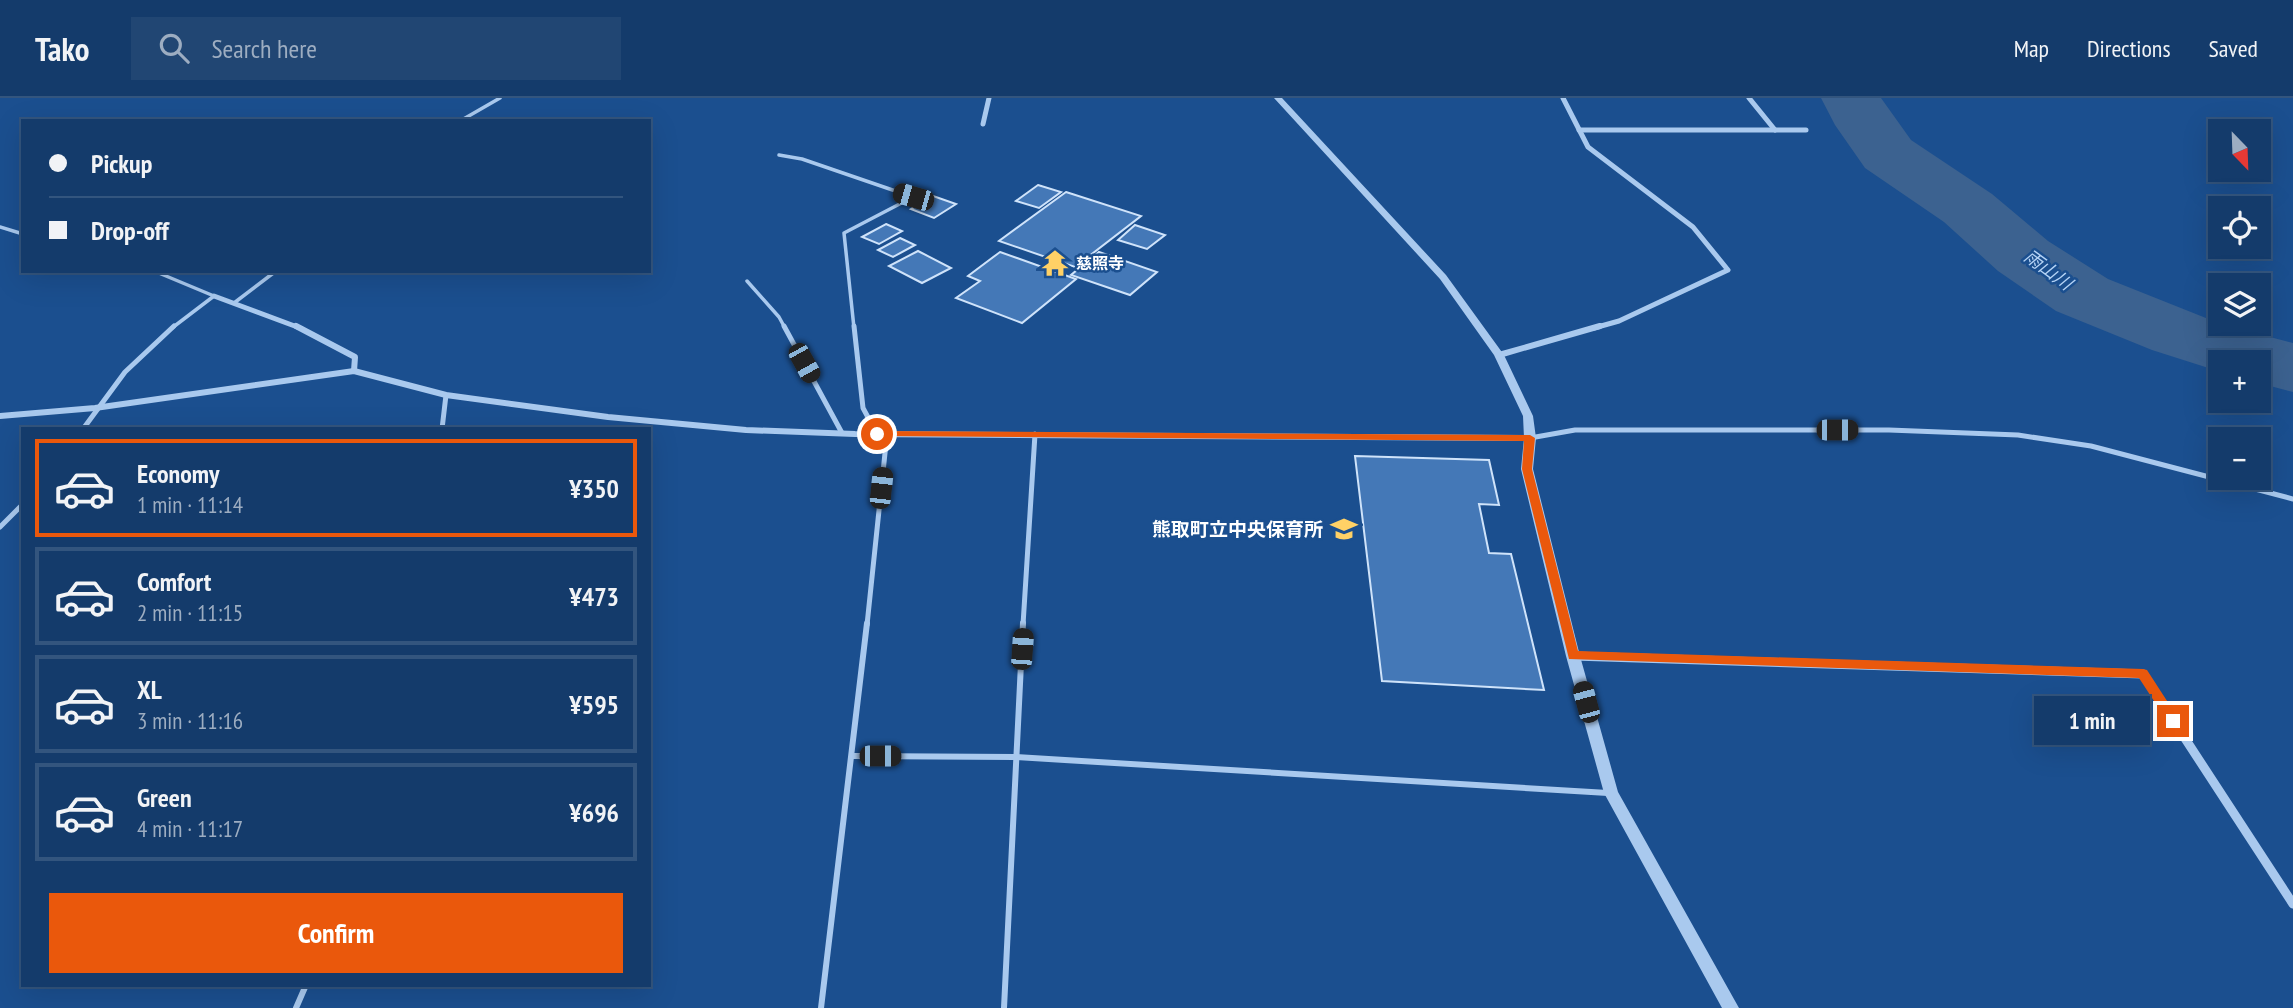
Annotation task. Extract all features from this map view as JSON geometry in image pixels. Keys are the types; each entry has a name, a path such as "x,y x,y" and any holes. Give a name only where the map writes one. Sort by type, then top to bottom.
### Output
{"street":[{"path":"983,124 989,98"},
{"path":"1278,98 1443,277 1499,355 1528,416 1530,438 1527,469 1573,656 1611,793 1731,1008"},
{"path":"1499,355 1619,321 1728,270 1693,228 1588,147 1563,98"},
{"path":"1749,98 1774,130"},
{"path":"1579,130 1806,130"},
{"path":"214,296 298,327 355,357 354,372"},
{"path":"0,416 95,408 354,372 446,395 608,417 732,429 877,434 1530,438"},
{"path":"1573,656 2143,674 2293,904"}],"lane":[{"path":"463,119 500,98"},
{"path":"779,155 802,159 913,197 844,233 863,408 877,434"},
{"path":"0,227 21,233"},
{"path":"0,232 9,230"},
{"path":"159,273 214,296"},
{"path":"234,303 273,273"},
{"path":"747,281 779,317 842,433"},
{"path":"84,427 95,408 131,365 180,320 214,296"},
{"path":"442,427 446,395"},
{"path":"1530,438 1575,430 1889,430 2018,435 2091,446 2293,499"},
{"path":"821,1008 853,756 887,434"},
{"path":"1004,1008 1015,757 1035,434"},
{"path":"0,527 21,506"},
{"path":"853,756 1015,757 1611,793"},
{"path":"296,1008 305,987"}],"building":[{"path":"1038,185 1061,192 1039,208 1016,201"},
{"path":"1066,192 1141,216 1075,267 999,241"},
{"path":"933,196 956,204 934,218 911,209"},
{"path":"886,224 902,231 879,244 862,237"},
{"path":"1135,225 1165,235 1147,249 1118,240"},
{"path":"900,238 915,245 893,257 878,250"},
{"path":"918,251 951,268 922,283 889,266"},
{"path":"1000,252 1076,279 1022,323 956,298 980,281 968,276"},
{"path":"1099,252 1157,272 1130,295 1071,275"},
{"path":"1355,456 1489,460 1499,505 1479,504 1489,553 1511,554 1544,690 1382,681"}],"waterway":[{"name":"雨山川","path":"1851,98 1866,125 1888,154 1968,208 2023,256 2082,295 2179,334 2293,368"}],"place":[{"name":"慈照寺","path":"1055,263"},
{"name":"熊取町立中央保育所","path":"1344,529"}],"route":[{"path":"877,434 1530,438 1527,469 1573,656 2143,674 2173,721"}]}
